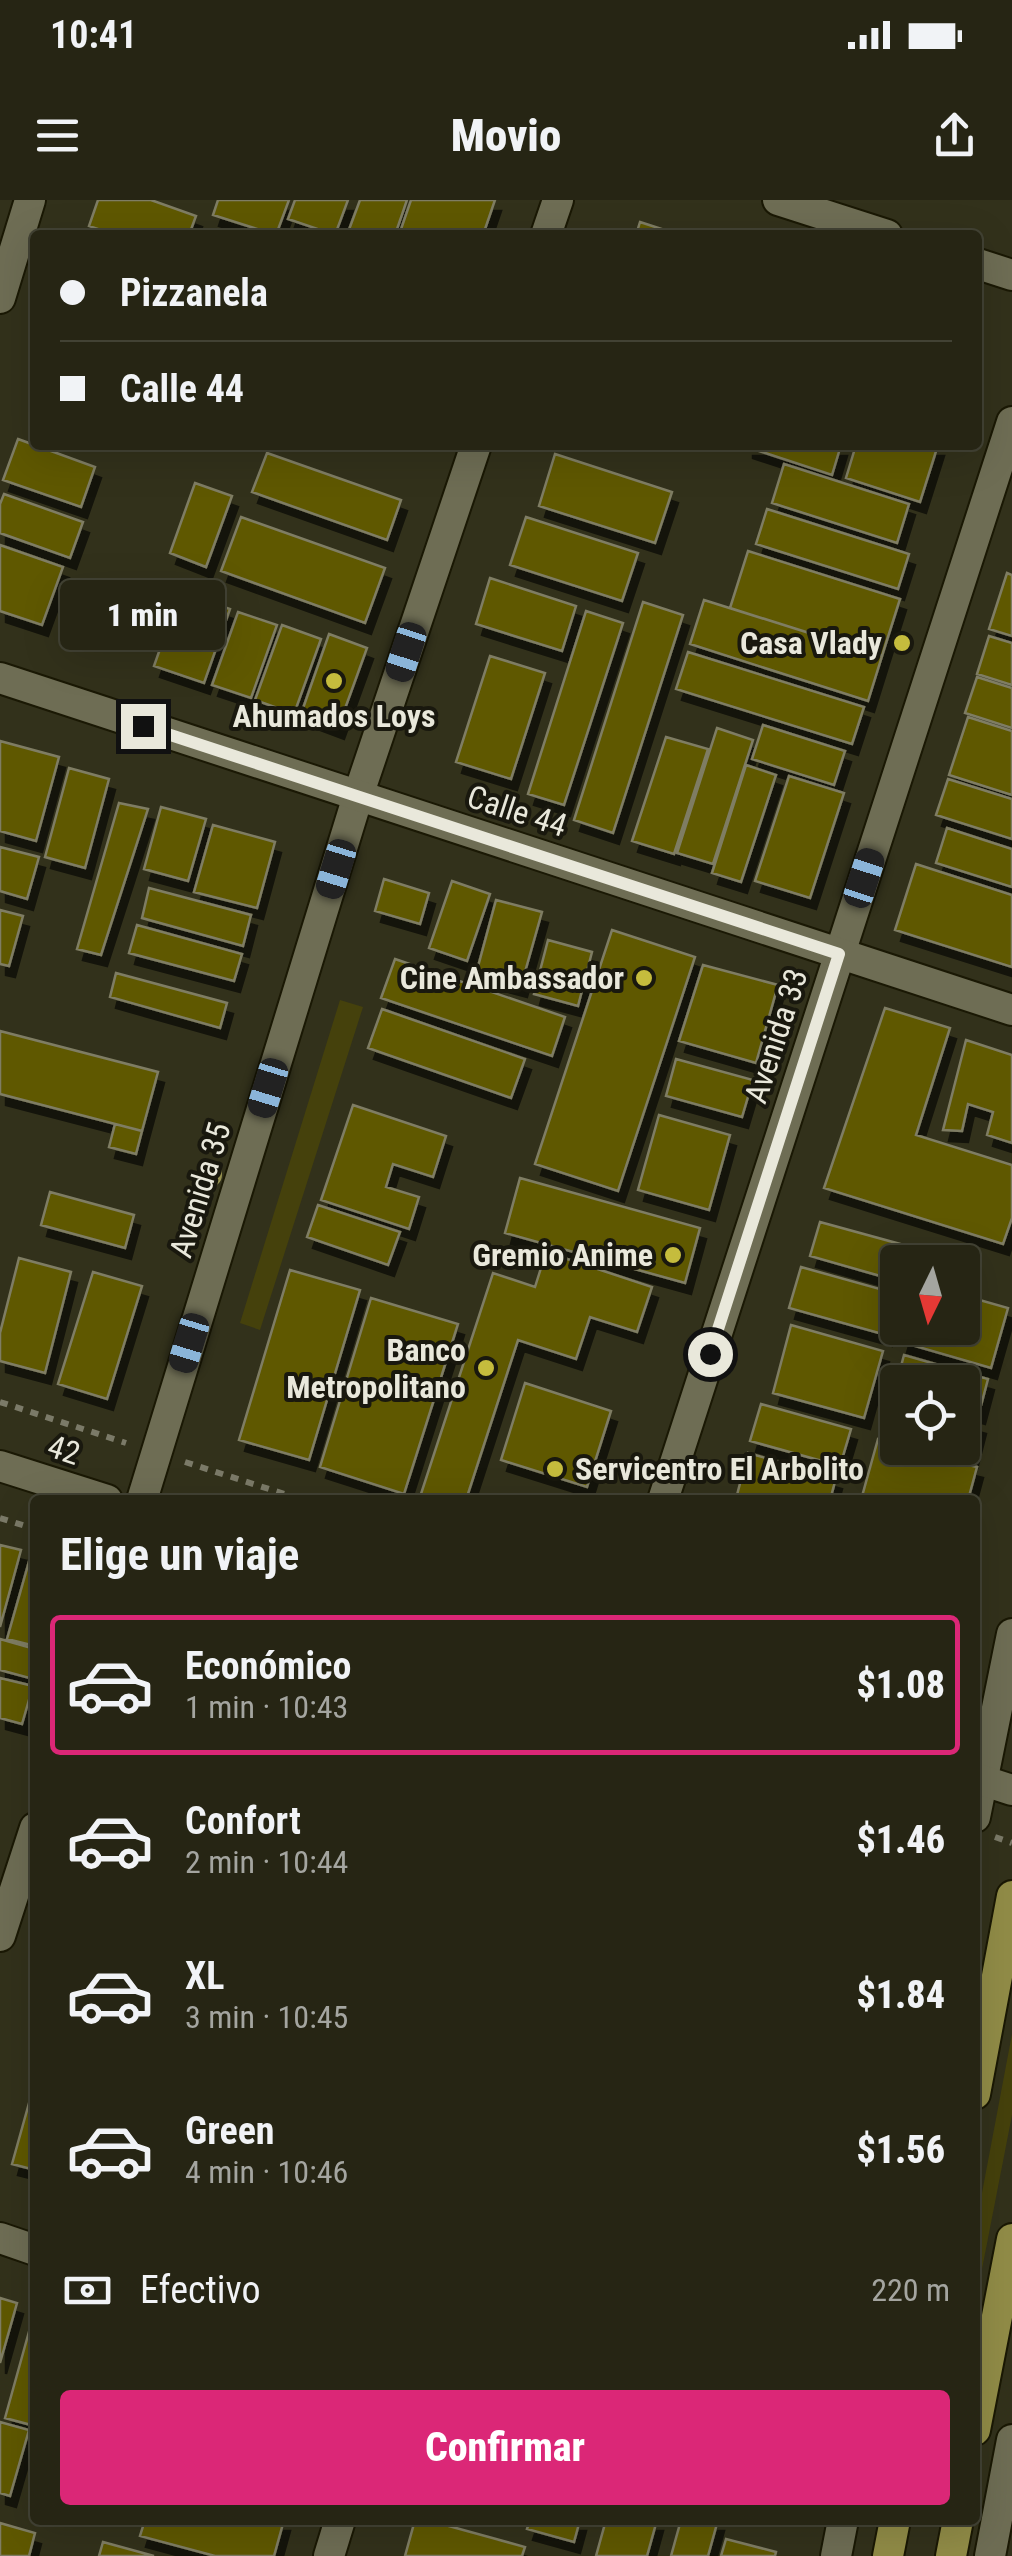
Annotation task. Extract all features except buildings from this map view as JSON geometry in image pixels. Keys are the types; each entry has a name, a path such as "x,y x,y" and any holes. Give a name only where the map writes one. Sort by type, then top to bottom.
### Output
{"main road":[{"path":"980,2067 1012,1896"},
{"path":"980,2404 1012,2239"},
{"path":"888,2556 894,2525"}],"street":[{"path":"0,298 30,200"},
{"path":"548,230 558,200"},
{"path":"778,200 871,230"},
{"path":"982,265 1012,276"},
{"name":"Avenida 33","path":"665,1495 1012,422"},
{"name":"Avenida 35","path":"144,1495 358,796 474,450"},
{"name":"Calle 44","path":"0,678 1012,1010"},
{"name":"42","path":"0,1466 91,1495"},
{"path":"980,1770 1012,1634"},
{"path":"980,1780 1012,1790"},
{"path":"0,1936 30,1843"},
{"path":"0,2238 30,2248"},
{"path":"955,2536 998,2549 1012,2440"},
{"path":"328,2556 338,2525"},
{"path":"836,2556 843,2525"}],"path":[{"path":"0,1518 30,1527"}],"shaded area":[{"path":"340,1000 363,1007 260,1330 240,1323"},
{"path":"1012,2034 1012,2115 980,2279 980,2204"}],"place":[{"name":"Casa Vlady","path":"902,643"},
{"name":"Ahumados Loys","path":"334,681"},
{"name":"Cine Ambassador","path":"644,978"},
{"name":"Gremio Anime","path":"673,1255"},
{"name":"Banco Metropolitano","path":"486,1368"},
{"name":"Servicentro El Arbolito","path":"555,1469"}],"route":[{"path":"143,726 839,954 710,1354"}]}
